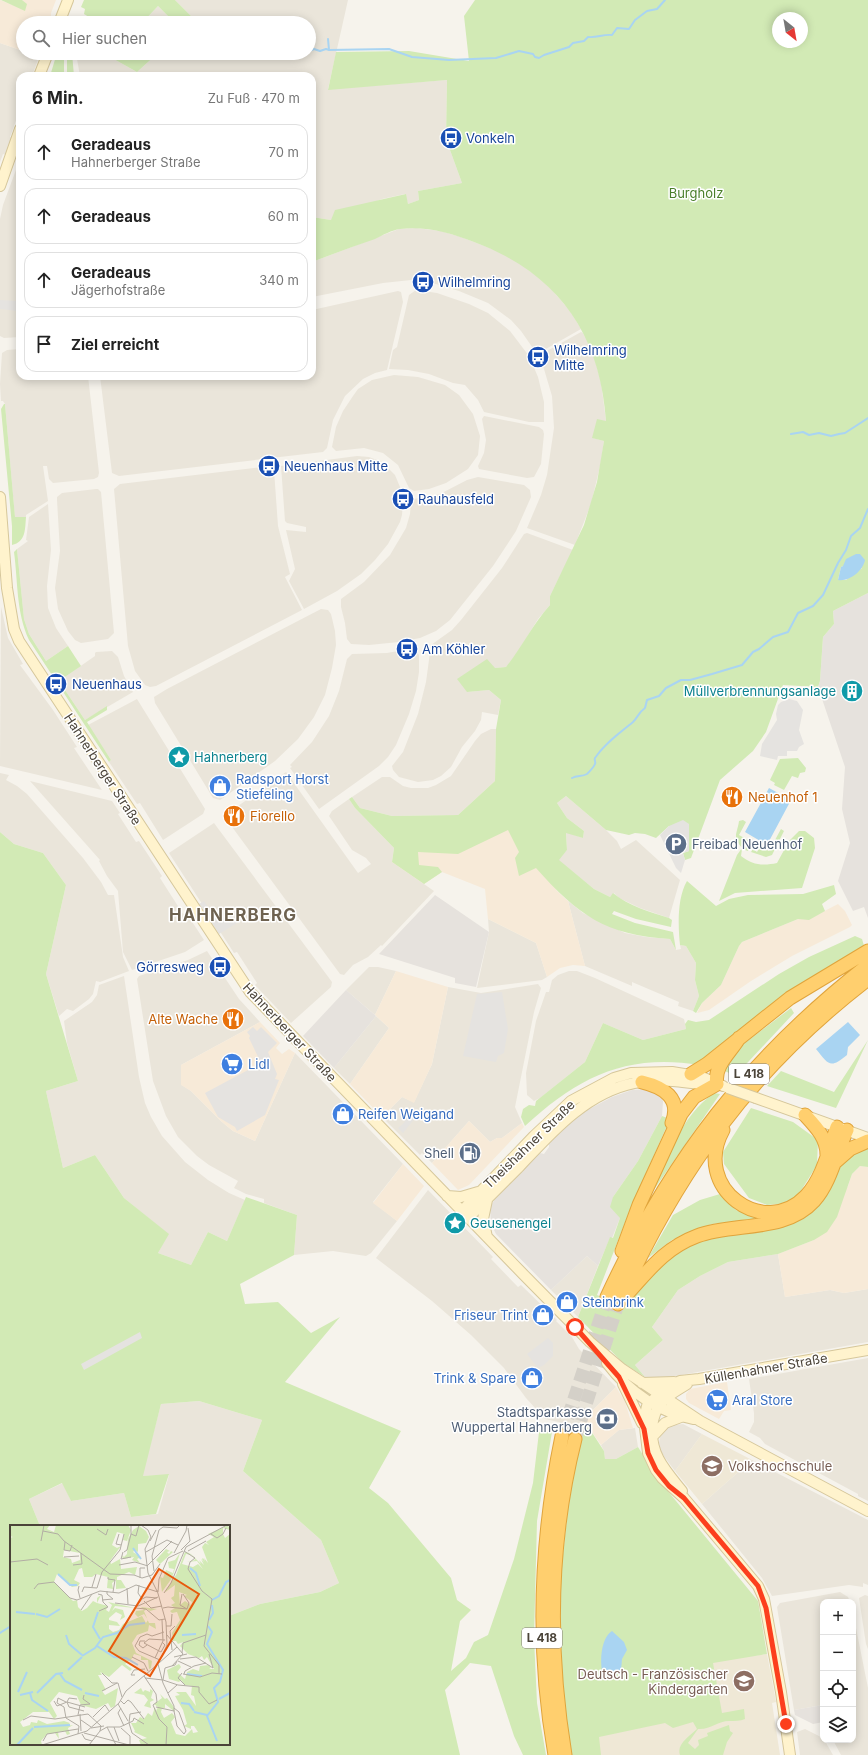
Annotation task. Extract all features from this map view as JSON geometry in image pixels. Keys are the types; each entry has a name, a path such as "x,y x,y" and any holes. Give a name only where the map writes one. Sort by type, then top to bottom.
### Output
{"highway":[{"name":"L 418","path":"691,1074 707,1064 794,995 867,951"},
{"name":"L 418","path":"722,1086 702,1092 691,1100 681,1114 628,1231 607,1297 628,1251 654,1204 677,1167 711,1120 745,1078 781,1041 832,994 868,965"},
{"name":"L 418","path":"842,1128 830,1160 821,1191 810,1205 798,1214 784,1220 722,1229 689,1239 667,1252 657,1260 618,1304 645,1246 674,1194 703,1148 739,1103 774,1064 808,1030 868,979"},
{"path":"722,1086 716,1076 718,1069 739,1038"},
{"name":"L 418","path":"642,1082 659,1087 672,1099 674,1113 669,1140"},
{"name":"L 418","path":"739,1103 720,1137 715,1156 715,1164 719,1179 724,1189 731,1197 743,1206 756,1211 766,1212 781,1210 798,1203 805,1197 817,1181 830,1160 868,1141"},
{"path":"805,1116 821,1134 830,1160"},
{"name":"L 418","path":"555,1755 543,1663 542,1620 545,1543 550,1500 562,1436"},
{"name":"L 418","path":"565,1755 561,1732 554,1662 553,1621 560,1522 574,1440"}],"main road":[{"path":"62,16 68,0"},
{"path":"41,72 45,60"},
{"path":"0,186 16,140"},
{"name":"Hahnerberger Straße","path":"0,497 7,588 14,629 19,641 250,992 590,1342 619,1377 655,1408 682,1413"},
{"name":"Theishahner Straße","path":"465,1214 480,1191 557,1113 571,1101 614,1078 632,1073 672,1072 705,1077 722,1086 868,1138"},
{"name":"Theishahner Straße","path":"465,1214 488,1199 569,1116 591,1101 617,1089 642,1082 671,1080 701,1085 722,1086"},
{"path":"505,1167 505,1173 512,1174"},
{"path":"447,1196 461,1197 480,1191"},
{"path":"487,1237 484,1219 488,1199"},
{"name":"Hahnerberger Straße","path":"590,1342 622,1369 663,1395 682,1413"},
{"name":"Küllenhahner Straße","path":"682,1384 691,1380 868,1350"},
{"path":"619,1377 644,1429 648,1453 656,1470 669,1486 684,1498 758,1586 764,1599 781,1692 790,1755"},
{"path":"642,1383 682,1384"},
{"path":"644,1429 663,1395 682,1384"},
{"path":"682,1384 680,1397 682,1413"},
{"path":"655,1408 652,1437 656,1457 682,1492 684,1498"},
{"path":"682,1413 700,1421 868,1511"},
{"path":"652,1437 665,1423 682,1413"}],"shaded area":[{"path":"0,0 25,10 22,0 56,0 51,16 16,16 16,49 0,43"},
{"path":"175,0 348,0 328,89 447,80 446,139 462,183 418,191 419,200 408,204 405,194 382,199 331,220 316,218 316,72 137,72 150,60 316,60 316,16 191,16"},
{"path":"158,6 168,16 149,16"},
{"path":"0,43 16,49 16,60 38,60 33,72 16,72 16,120 6,155 3,154 0,162"},
{"path":"77,60 116,60 137,72 79,72"},
{"path":"16,170 16,337 4,338 0,336 0,219 3,205"},
{"path":"416,228 441,231 495,250 514,259 546,283 571,312 581,329 537,354 521,331 511,320 488,303 459,291 436,284 411,280 383,283 316,296 316,260 399,229"},
{"path":"416,290 437,293 469,304 488,313 510,331 529,356 538,377 544,402 544,422 529,422 484,412 478,400 465,385 453,383 429,374 408,370 389,369 393,350 397,347 409,295"},
{"path":"398,291 401,292 403,302 387,370 375,373 363,379 345,396 333,420 327,448 323,452 119,476 112,473 100,380 316,380 316,309"},
{"path":"0,300 16,301 16,311 0,309"},
{"path":"581,332 583,333 593,353 601,382 606,421 593,438 604,441 601,462 591,504 575,545 527,528 541,495 547,475 554,428 552,396 544,369 538,356"},
{"path":"16,349 16,380 88,380 99,473 98,477 94,479 53,483 49,479 47,466 43,466 48,501 26,515 26,517 15,518 5,404 1,401 0,384 2,353 7,350"},
{"path":"394,375 418,377 445,385 459,395 473,414 480,436 478,455 468,469 446,483 429,489 414,491 409,488 398,465 383,453 364,448 336,451 332,447 336,427 343,411 358,389 372,380"},
{"path":"484,416 539,427 543,430 544,434 541,464 534,477 527,478 479,469 478,466 484,453 486,440 482,419"},
{"path":"357,456 369,457 382,462 395,475 403,500 400,522 388,544 361,574 337,591 304,609 289,581 295,569 286,530 306,532 306,527 287,523 285,521 281,466"},
{"path":"270,466 274,470 278,526 290,574 285,577 302,610 156,686 150,687 145,685 135,671 128,646 114,489 120,484"},
{"path":"478,477 524,485 530,490 531,497 516,531 493,566 450,620 436,631 420,638 399,642 369,645 351,644 347,639 341,599 364,582 390,555 406,528 410,514 411,502 414,499 440,494 467,480"},
{"path":"98,489 101,492 114,633 108,639 81,643 75,640 68,631 58,609 55,588 60,551 57,497 62,493"},
{"path":"48,504 51,550 47,586 48,608 56,628 68,646 46,661 29,634 24,619 17,549 28,541 26,540 29,517"},
{"path":"527,533 573,550 550,596 550,605 538,619 514,658 506,667 495,668 467,692 489,690 501,700 498,715 482,712 481,720 475,731 462,747 451,767 441,776 433,780 418,782 399,777 393,770 392,766 403,752 418,714 426,682 431,645 452,630 461,620 502,568 524,534"},
{"path":"868,593 868,918 864,907 853,911 838,881 850,843 842,809 845,767 818,687 820,681 823,637 834,624 833,611"},
{"path":"1,607 8,638 23,664 20,665 53,710 77,747 74,748 102,790 0,766"},
{"path":"321,609 328,610 331,614 335,631 336,645 325,695 314,717 298,739 275,761 220,800 213,798 155,703 154,697"},
{"path":"409,649 415,650 419,655 419,672 416,691 409,714 396,745 388,757 379,766 319,809 290,768 292,767 290,765 312,742 329,716 339,691 347,659 352,654 387,653"},
{"path":"112,651 118,657 124,676 133,692 85,720 59,681 95,656 96,652"},
{"path":"137,699 205,809 203,814 163,840 140,803 137,804 109,762 111,760 88,725"},
{"path":"789,699 797,701 803,710 799,730 804,744 799,747 797,751 787,751 787,756 778,756 777,760 760,756 762,744 777,720 776,714 778,705"},
{"path":"491,729 496,729 495,781 458,815 392,816 360,808 352,797 382,777 390,777 403,786 411,788 428,788 436,785 451,776 475,741 481,734"},
{"path":"286,772 358,873 371,864 366,858 352,850 329,816 332,811 349,799 355,808 394,848 392,862 434,891 382,946 381,945 368,957 353,965 344,975 340,974 224,816"},
{"path":"0,773 9,775 6,780 27,794 83,858 101,882 108,895 114,895 123,957 129,971 100,982 96,981 93,994 89,999 73,1011 67,1009 59,1016 46,974 66,885 43,853 14,844 0,832"},
{"path":"30,781 112,801 120,813 118,814 136,842 139,841 162,876 160,878 183,914 187,914 204,940 185,952 132,970 123,952 118,891 107,876 99,861 100,860"},
{"path":"495,781 557,891 568,901 585,966 573,965 560,968 547,977 536,943 488,919 485,889 442,872 424,884 392,862 445,829"},
{"path":"566,796 606,830 617,841 621,849 636,840 680,880 669,918 640,908 619,898 614,893 610,897 594,889 558,860 567,850 566,832 583,838 584,831 567,818 557,803"},
{"name":"Freibad Neuenhof","path":"683,820 689,824 689,851 683,853 685,860 681,873 676,868 660,835 669,826"},
{"path":"214,823 332,982 331,987 291,1023 255,985 257,983 237,952 234,953 169,853"},
{"path":"435,895 489,932 476,987 455,983 455,978 379,954"},
{"path":"204,901 214,916 227,909 237,923 219,934 199,904"},
{"path":"568,901 583,913 625,933 670,939 676,950 681,949 680,945 686,946 696,963 695,980 699,996 693,1011 678,1006 679,1002 632,982 632,986 585,966"},
{"path":"838,904 845,911 852,925 850,927 792,956 751,981 709,1010 697,1013 702,1003 721,985 742,942 798,919 809,919"},
{"path":"488,919 536,943 547,977 542,980 477,988 489,932"},
{"path":"207,951 239,999 260,1022 181,1065 182,1085 191,1091 233,1131 255,1141 295,1053 403,1164 373,1202 397,1221 371,1253 366,1256 333,1251 294,1255 297,1215 264,1203 264,1199 246,1194 234,1188 238,1181 209,1165 197,1156 178,1137 166,1116 153,1081 137,979 139,976 188,960"},
{"path":"369,967 378,967 396,971 375,1015 346,990"},
{"path":"396,971 448,987 432,1064 414,1103 402,1097 382,1117 350,1084 389,1028 375,1015"},
{"path":"569,971 577,971 595,978 684,1019 686,1029 643,1040 603,1023 585,1062 540,1098 534,1101 527,1095 526,1073 536,1021 546,992 549,992 552,980 558,975"},
{"path":"124,976 139,1077 145,1103 151,1117 162,1136 185,1162 208,1180 229,1193 245,1200 227,1241 208,1232 191,1265 158,1253 168,1234 124,1198 95,1155 63,1168 46,1091 78,1081 67,1043 64,1021 92,1002 97,995 99,985"},
{"path":"538,984 541,988 534,1012 515,1107 522,1123 502,1138 497,1138 490,1142 469,1121 432,1163 422,1153 420,1155 382,1117 402,1097 414,1102 432,1064 448,987 481,993"},
{"path":"346,990 376,1016 334,1068 303,1036"},
{"path":"502,992 508,1029 504,1053 498,1056 496,1062 463,1056 477,994"},
{"path":"376,1016 389,1028 350,1084 334,1068"},
{"path":"260,1022 280,1043 276,1048 282,1054 289,1049 295,1053 255,1141 233,1131 191,1091 181,1085 181,1065"},
{"path":"253,1027 257,1031 261,1027 277,1043 268,1052 277,1074 275,1079 279,1080 265,1115 237,1131 235,1127 218,1117 205,1093 261,1063 247,1032"},
{"path":"649,1089 660,1094 663,1101 662,1116 638,1161 613,1197 620,1218 612,1238 610,1238 598,1266 587,1256 551,1290 496,1234 491,1224 490,1207 495,1199 540,1153 544,1154 549,1147 549,1143 580,1114 612,1097 632,1090"},
{"path":"410,1112 416,1117 403,1133 398,1128 404,1123"},
{"name":"Shell","path":"469,1121 490,1142 497,1138 502,1138 522,1123 524,1127 469,1185 458,1190 432,1163"},
{"path":"403,1164 424,1186 397,1221 373,1203"},
{"path":"860,1166 868,1167 868,1289 844,1293 830,1290 785,1297 778,1254 814,1240 848,1186 852,1174"},
{"path":"428,1190 493,1257 491,1259 518,1287 521,1285 557,1320 556,1321 572,1337 579,1349 616,1387 577,1426 545,1419 526,1398 504,1368 471,1335 432,1301 376,1258"},
{"path":"778,1254 785,1297 830,1290 844,1293 868,1289 868,1342 658,1379 645,1377 635,1365 663,1340 652,1327 678,1290 700,1276 728,1262"},
{"path":"587,1256 598,1266 578,1317 551,1290"},
{"path":"140,1332 142,1338 84,1370 81,1364"},
{"path":"548,1338 553,1343 553,1356 544,1365 538,1368 527,1354"},
{"path":"868,1358 868,1501 858,1496 858,1494 765,1444 760,1438 749,1432 754,1422 754,1413 749,1379"},
{"path":"727,1382 731,1410 724,1411 719,1419 689,1403 686,1399 686,1394 690,1389"},
{"name":"Stadtsparkasse Wuppertal Hahnerberg","path":"616,1387 625,1402 633,1428 619,1430 601,1445 589,1428 577,1426"},
{"path":"199,1401 262,1420 243,1471 321,1540 339,1583 320,1592 260,1604 230,1616 230,1525 40,1525 29,1499 63,1483 71,1501 124,1493 131,1517 158,1514 169,1475 142,1476 161,1404"},
{"path":"683,1424 702,1434 675,1471 660,1451 660,1437 665,1429 674,1425"},
{"path":"635,1428 638,1447 616,1459 605,1459 604,1451 601,1445 619,1430"},
{"name":"Volkshochschule","path":"702,1434 752,1460 702,1504 675,1471"},
{"path":"752,1460 868,1520 868,1585 863,1583 863,1587 849,1585 772,1596 762,1578 702,1504"},
{"path":"588,1471 751,1656 767,1654 776,1702 772,1703 780,1755 583,1755"},
{"path":"840,1592 849,1599 820,1599 820,1706 794,1710 777,1607 780,1603"},
{"path":"865,1595 868,1596 868,1649 859,1598"},
{"path":"856,1628 868,1688 868,1755 841,1755 835,1743 856,1743"},
{"path":"820,1706 820,1723 813,1724 795,1715 794,1710"},
{"path":"805,1729 819,1736 820,1743 826,1743 833,1755 800,1755 797,1732"}],"green space":[{"path":"1,0 22,0 27,4 25,11"},
{"path":"84,0 175,0 191,16 168,16 158,6 149,16 87,16 84,14 85,9 81,7"},
{"name":"Burgholz","path":"475,0 868,0 868,593 833,611 834,624 823,637 820,681 818,687 783,685 766,732 753,751 720,780 691,858 685,860 683,853 689,851 669,826 656,838 645,834 635,833 629,835 606,830 566,796 557,803 567,818 584,831 583,838 566,833 567,850 559,860 594,889 610,897 613,893 626,902 672,920 671,927 636,919 614,911 612,914 635,923 673,932 676,950 670,939 647,937 628,933 594,920 566,898 536,868 519,876 515,858 519,852 508,830 458,854 418,852 419,865 438,867 442,872 424,884 392,862 394,848 355,808 349,799 352,797 360,808 392,816 458,815 495,781 496,729 501,700 489,690 467,692 457,679 487,659 495,668 506,667 550,605 550,596 584,525 597,482 604,441 592,438 597,419 606,421 602,389 595,360 583,334 569,310 551,289 529,271 503,255 474,242 447,233 429,229 410,228 394,230 375,239 316,260 316,218 331,220 335,210 406,194 408,204 419,200 418,191 462,183 446,139 447,80 328,90 336,52 409,51 469,61 464,16","holes":["841,567 862,568 846,580 838,580"]},
{"path":"55,60 64,60 64,72 51,72"},
{"path":"67,60 73,60 74,72 67,72"},
{"path":"116,60 150,60 137,72"},
{"path":"4,404 15,517 26,517 25,530 22,538 20,541 12,545 12,526 1,409"},
{"path":"17,549 24,619 29,634 46,661 68,646 81,666 59,681 85,720 107,706 107,710 87,722 111,760 109,762 29,640 22,619 18,596 14,552"},
{"path":"798,758 806,768 805,772 800,773 798,778 792,776 784,790 774,785 775,783 770,780 780,759"},
{"path":"743,820 746,822 739,835 753,843 748,851 742,849 741,856 754,863 777,863 789,841 799,831 805,831 814,838 815,848 802,888 735,893 719,901 737,855 742,848 737,841 736,835 739,821"},
{"path":"781,829 784,831 772,855 766,857 751,852 753,849 757,852 760,847 769,851"},
{"path":"0,832 14,844 43,853 66,885 46,974 78,1081 46,1091 63,1168 95,1155 124,1198 169,1234 158,1253 191,1265 208,1232 227,1241 246,1197 297,1215 294,1255 240,1284 245,1304 278,1302 311,1333 340,1317 285,1382 401,1431 369,1488 388,1503 451,1578 457,1600 471,1610 460,1621 451,1671 466,1658 474,1642 488,1635 514,1559 533,1483 539,1432 552,1432 537,1521 534,1638 537,1703 546,1755 523,1755 514,1736 491,1666 470,1663 445,1690 460,1755 0,1755"},
{"path":"687,881 716,906 729,899 748,895 803,894 834,885 836,894 822,904 825,911 809,920 798,919 742,942 721,985 702,1003 696,1013 693,1011 699,996 695,980 696,963 686,946 680,945 679,937 681,896"},
{"path":"855,936 862,939 865,949 700,1065 673,1062 649,1063 626,1066 605,1073 584,1082 564,1094 525,1126 521,1117 523,1109 529,1105 535,1106 536,1101 585,1062 603,1023 643,1040 686,1029 685,1024 688,1020 696,1022 709,1020 779,974 809,957"},
{"path":"791,1008 794,1013 735,1076 723,1070 737,1049"},
{"path":"868,1040 836,1108 767,1086 781,1071 834,1092"},
{"path":"714,1093 720,1094 651,1194 669,1153 684,1126 702,1103"},
{"path":"751,1108 793,1122 818,1140 817,1165 797,1197 789,1203 767,1205 749,1198 724,1164 723,1152"},
{"path":"662,1116 670,1119 631,1207 597,1295 627,1308 636,1289 686,1244 756,1228 843,1160 851,1151 868,1147 868,1167 860,1166 852,1174 837,1217 827,1232 814,1240 778,1254 728,1262 700,1276 678,1290 652,1327 663,1340 635,1365 645,1377 623,1363 578,1317 610,1237 613,1238 620,1218 610,1207 613,1197 638,1161"},
{"path":"720,1194 736,1210 759,1219 712,1224 672,1240 648,1258 673,1215 700,1200"},
{"path":"577,1426 589,1428 604,1451 605,1459 616,1459 638,1447 658,1479 758,1601 767,1654 713,1663 722,1713 744,1709 745,1719 725,1721 706,1728 698,1729 688,1743 695,1749 699,1745 698,1740 708,1736 707,1733 729,1725 730,1731 733,1733 727,1742 723,1755 680,1755 680,1747 687,1737 697,1729 693,1722 673,1728 665,1723 599,1737 601,1755 569,1755 560,1661 559,1591"}],"water":[{"path":"856,554 860,554 865,560 864,564 855,575 847,579 838,580 841,567 846,559"},
{"path":"769,788 791,800 767,845 745,832"},
{"path":"848,1022 860,1035 848,1047 847,1055 837,1062 827,1062 816,1049"},
{"path":"612,1631 624,1642 627,1650 622,1659 621,1671 610,1677 602,1671 601,1655 603,1644 608,1634"}],"waterway":[{"path":"316,50 320,51 326,49 389,49 412,57 449,60 496,58 519,51 533,54 535,57 539,58 569,47 573,43 584,41 588,37 612,35 617,28 629,29 635,20 647,11 657,9 665,0"},
{"path":"328,39 329,50"},
{"path":"791,434 803,432 809,435 819,433 831,436 845,433 868,418"},
{"path":"572,778 585,775 589,772 595,763 595,758 603,748 633,722 645,708 647,700 659,696 666,688 681,680 690,680 742,665 753,652 773,637 788,632 798,613 813,606 823,595 838,563 846,550 851,536 860,528 868,509"},
{"path":"0,1633 10,1627"}],"tunnel":[{"path":"562,1436 607,1297"},
{"path":"575,1439 618,1304"}],"place":[{"name":"Vonkeln","path":"451,138"},
{"name":"Wilhelmring","path":"423,282"},
{"name":"Wilhelmring Mitte","path":"538,357"},
{"name":"Neuenhaus Mitte","path":"269,466"},
{"name":"Rauhausfeld","path":"403,499"},
{"name":"Am Köhler","path":"407,649"},
{"name":"Neuenhaus","path":"56,684"},
{"name":"Müllverbrennungsanlage","path":"852,691"},
{"name":"Hahnerberg","path":"179,757"},
{"name":"Radsport Horst Stiefeling","path":"220,786"},
{"name":"Neuenhof 1","path":"732,797"},
{"name":"Fiorello","path":"234,816"},
{"name":"Freibad Neuenhof","path":"676,844"},
{"name":"Görresweg","path":"220,967"},
{"name":"Alte Wache","path":"233,1019"},
{"name":"Lidl","path":"232,1064"},
{"name":"Reifen Weigand","path":"343,1114"},
{"name":"Shell","path":"470,1153"},
{"name":"Geusenengel","path":"455,1223"},
{"name":"Steinbrink","path":"567,1302"},
{"name":"Friseur Trint","path":"543,1315"},
{"name":"Trink & Spare","path":"532,1378"},
{"name":"Aral Store","path":"717,1400"},
{"name":"Stadtsparkasse Wuppertal Hahnerberg","path":"607,1419"},
{"name":"Volkshochschule","path":"712,1466"},
{"name":"Deutsch - Französischer Kindergarten","path":"744,1681"}],"district":[{"name":"HAHNERBERG","path":"233,915"}],"route":[{"path":"575,1327 590,1342 624,1385 644,1429 648,1453 656,1470 669,1486 684,1498 758,1586 766,1608 786,1724"}]}
